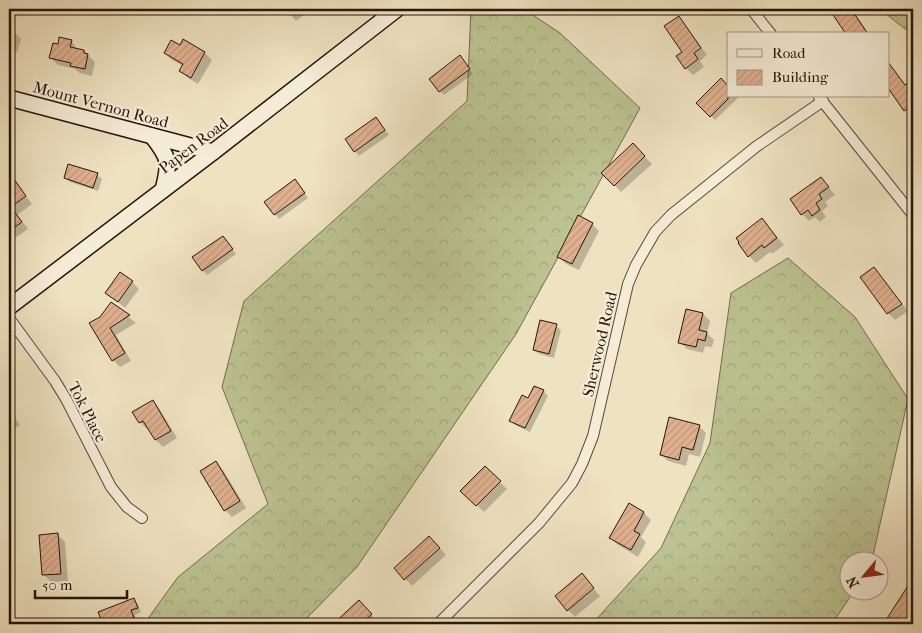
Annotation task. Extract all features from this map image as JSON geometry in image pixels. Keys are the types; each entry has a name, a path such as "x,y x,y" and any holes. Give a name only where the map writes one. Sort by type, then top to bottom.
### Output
{"street":[{"name":"Papen Road","path":"9,306 213,152 397,9"},
{"path":"751,9 769,32"},
{"name":"Mount Vernon Road","path":"9,98 213,152"},
{"path":"821,99 913,215"},
{"name":"Sherwood Road","path":"438,624 539,523 572,483 582,464 592,436 628,284 636,265 655,232 671,215 757,146 821,99"},
{"path":"152,136 162,149 169,167 163,190"},
{"name":"Tok Place","path":"9,318 66,399 111,487 127,506 142,518"}],"green space":[{"path":"471,9 524,9 560,33 640,108 516,334 357,567 301,624 144,624 178,577 268,504 222,387 244,301 467,101"},
{"path":"913,9 913,35 881,10"},
{"path":"788,258 855,317 908,399 874,550 840,550 840,600 848,600 832,624 592,624 661,548 710,443 731,293"}],"building":[{"path":"829,9 851,9 867,32 845,32"},
{"path":"679,16 701,48 694,53 698,59 685,69 676,56 682,52 664,26"},
{"path":"59,37 72,40 70,47 84,50 84,53 88,54 85,69 70,66 71,63 49,58 53,43 58,44"},
{"path":"183,39 205,52 191,78 179,71 183,64 164,53 171,40 180,45"},
{"path":"460,55 470,69 439,92 429,79"},
{"path":"890,65 905,85 913,79 913,105 904,111 890,91"},
{"path":"721,78 727,85 728,99 710,117 696,103"},
{"path":"376,117 385,130 354,152 345,139"},
{"path":"633,143 645,156 614,186 601,173"},
{"path":"68,164 98,173 93,188 64,178"},
{"path":"9,172 26,196 11,207 22,222 9,231"},
{"path":"821,177 829,187 819,194 822,199 816,203 820,210 812,216 808,210 801,215 790,199"},
{"path":"295,179 305,193 274,215 264,202"},
{"path":"578,215 593,223 572,264 557,257"},
{"path":"762,218 777,238 764,248 762,245 748,257 736,238"},
{"path":"223,236 233,249 202,271 192,257"},
{"path":"874,267 902,304 887,314 860,277"},
{"path":"120,272 133,281 118,302 105,293"},
{"path":"111,302 130,315 110,328 125,353 112,361 89,323 100,317"},
{"path":"686,309 703,313 699,330 707,332 705,341 698,339 696,347 678,343"},
{"path":"540,320 557,324 549,354 533,350"},
{"path":"534,386 544,390 525,428 509,421 522,395 528,398"},
{"path":"153,400 171,431 155,440 143,421 139,423 132,412"},
{"path":"669,417 700,425 693,450 682,447 679,460 660,455"},
{"path":"216,461 240,501 224,511 200,471"},
{"path":"485,466 501,481 476,506 460,491"},
{"path":"629,503 644,512 634,531 640,534 631,550 609,538"},
{"path":"58,533 61,574 42,575 39,535"},
{"path":"429,536 440,548 404,580 394,568"},
{"path":"582,573 594,588 567,611 555,596"},
{"path":"913,578 913,608 903,624 892,624 886,620"},
{"path":"134,598 138,608 131,610 134,618 119,624 103,624 98,612"},
{"path":"359,600 372,614 361,624 333,624"}]}
